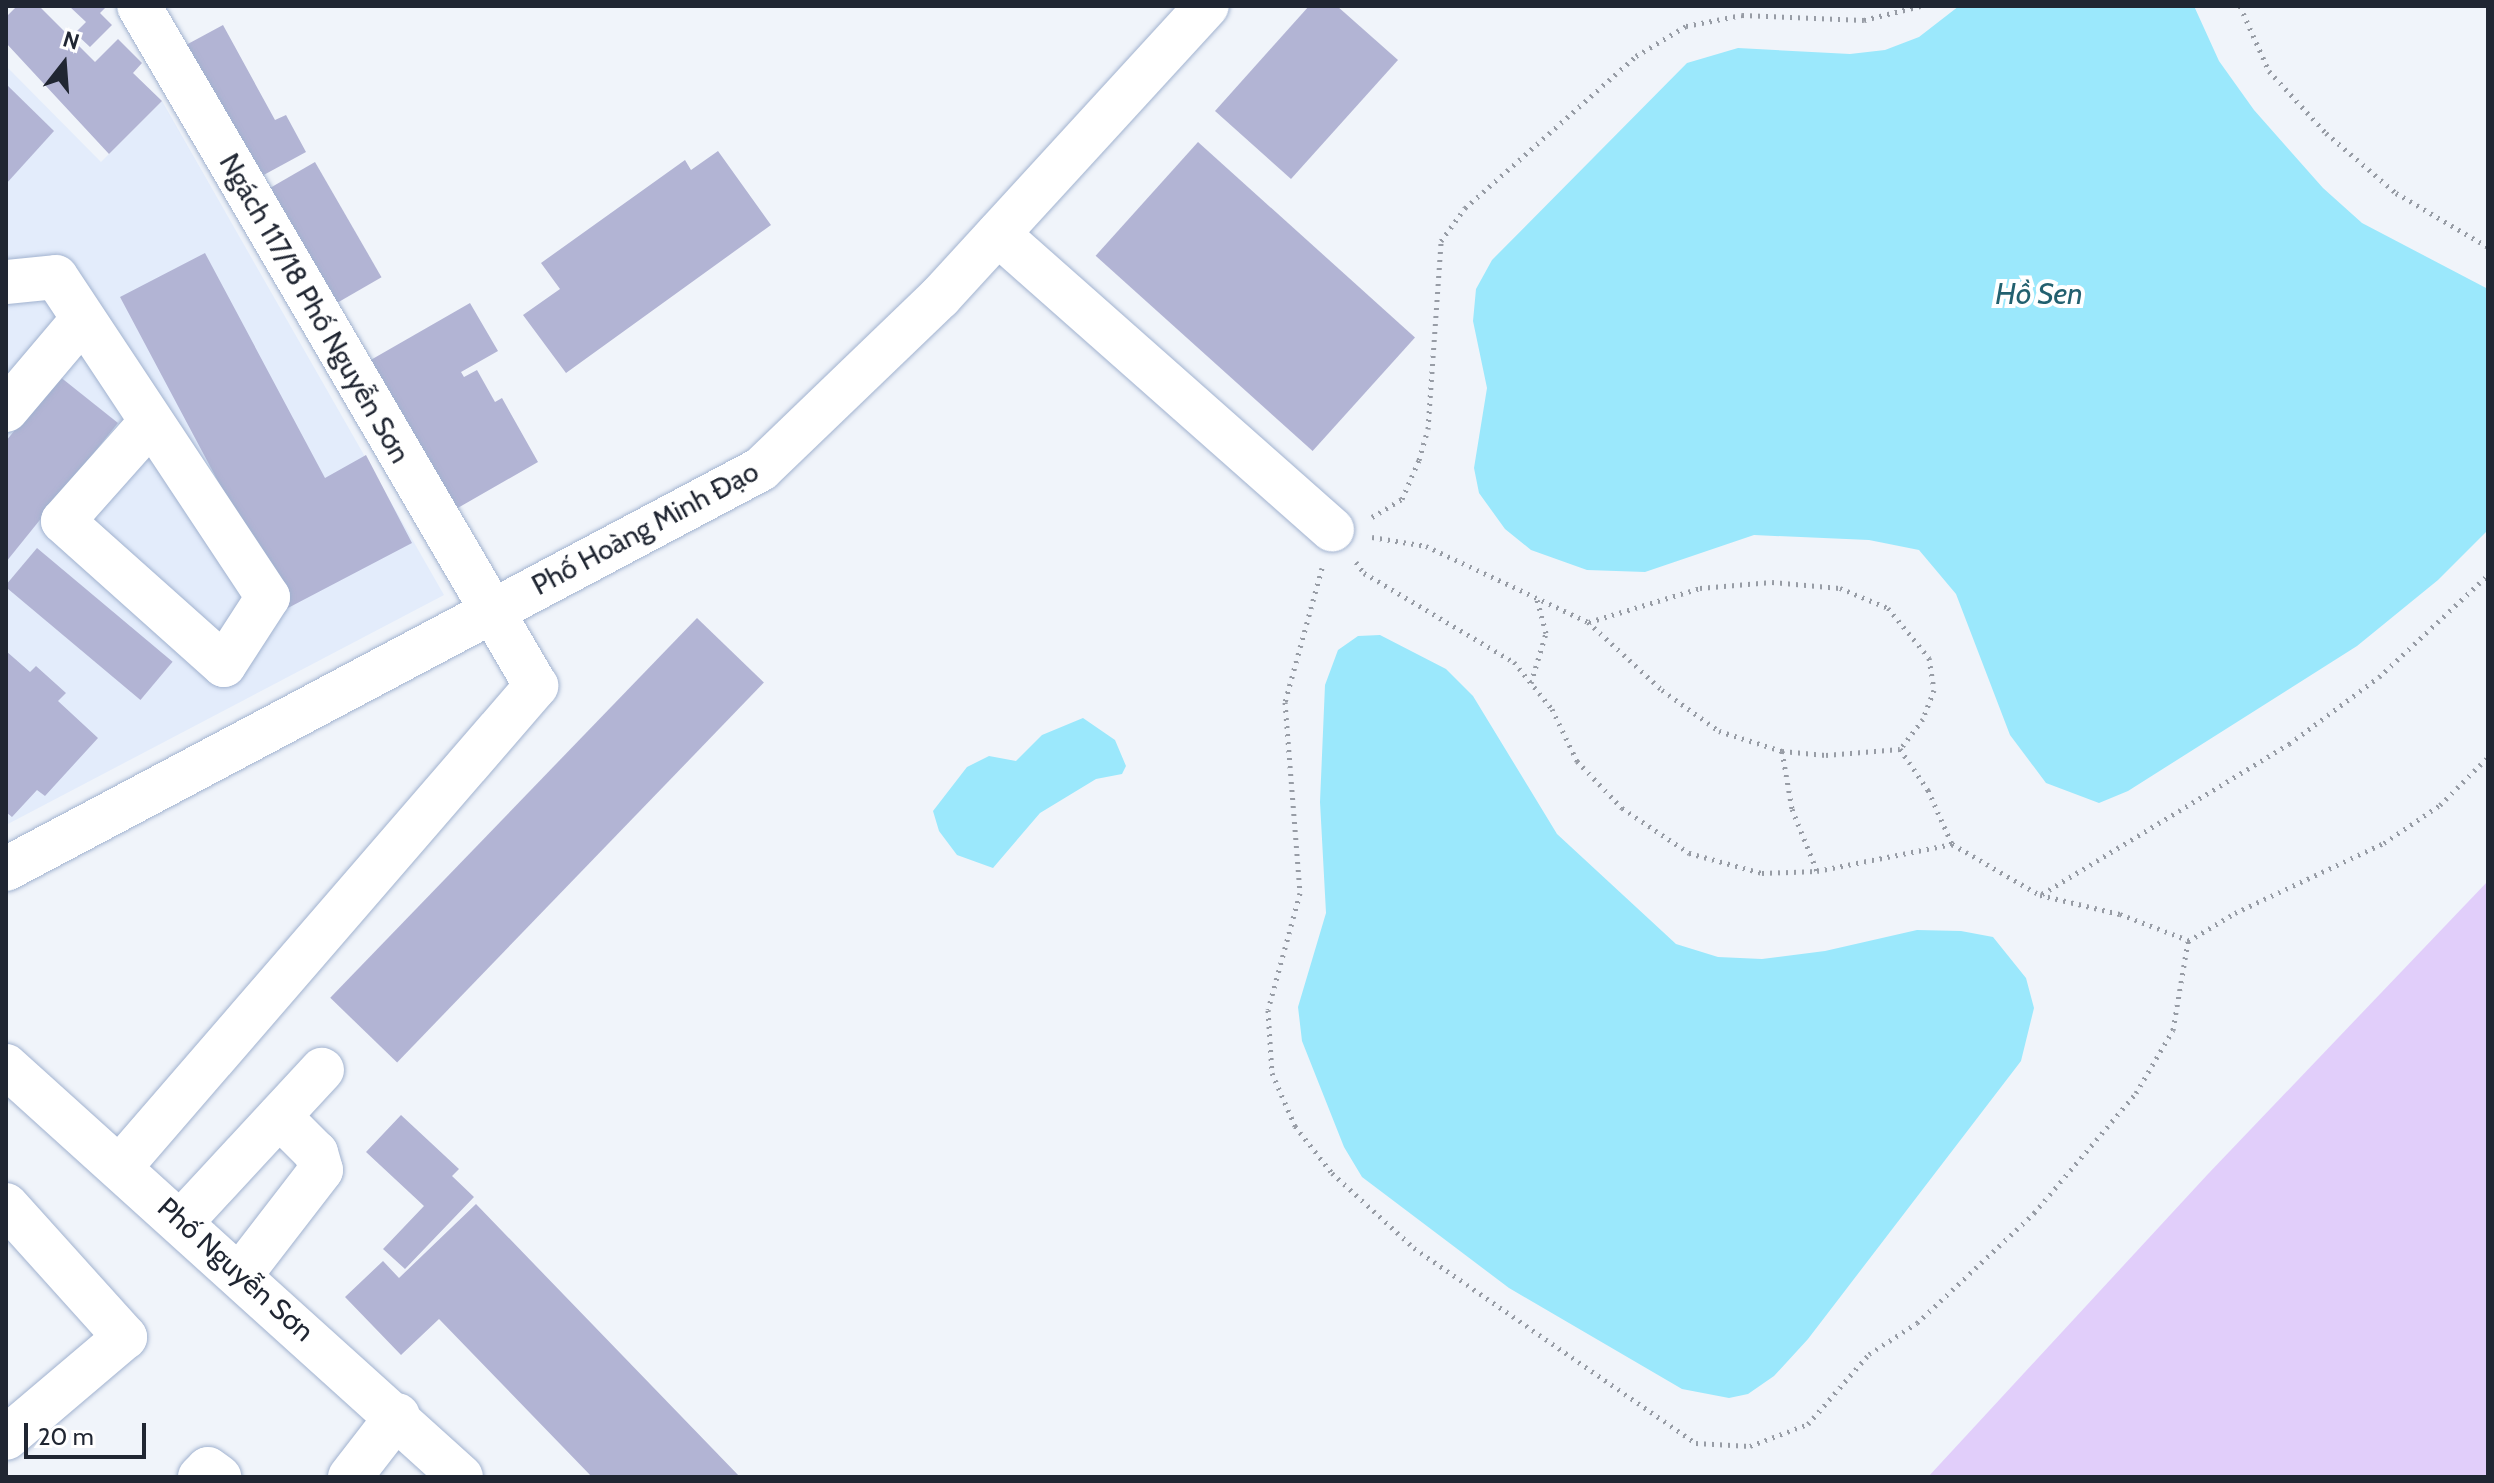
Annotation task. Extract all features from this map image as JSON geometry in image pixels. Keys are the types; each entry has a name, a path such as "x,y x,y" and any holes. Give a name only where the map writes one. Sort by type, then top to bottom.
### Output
{"street":[{"name":"Ngách 117/18 Phố Nguyễn Sơn","path":"121,1166 536,686 139,6"},
{"name":"Phố Hoàng Minh Đạo","path":"6,869 761,469 940,297 1207,6"},
{"path":"998,234 1332,530"},
{"path":"6,282 56,277 268,597 224,665 63,521 151,422"},
{"path":"6,410 83,319"},
{"name":"Phố Nguyễn Sơn","path":"6,1066 398,1415 461,1477"},
{"path":"182,1221 322,1070"},
{"path":"241,1274 321,1170 316,1153 279,1116"},
{"path":"6,1205 125,1337 6,1438"},
{"path":"350,1477 398,1415"},
{"path":"200,1477 208,1469 219,1477"}],"path":[{"path":"1332,530 1378,515 1402,499 1419,460 1428,429 1441,241 1465,208 1576,109 1636,56 1686,26 1742,15 1864,20 1920,6"},
{"path":"2240,6 2269,71 2326,133 2396,193 2488,247"},
{"path":"1332,530 1426,546 1588,622 1662,690 1719,731 1782,751 1826,755 1900,749 1923,719 1934,690 1929,658 1888,608 1840,588 1772,582 1700,588 1588,622"},
{"path":"1332,530 1364,573 1514,662 1552,709 1577,761 1622,808 1689,853 1762,873 1817,871 1952,844"},
{"path":"1332,530 1285,702 1300,893 1268,1010 1272,1073 1295,1126 1332,1173 1414,1248 1696,1443 1750,1446 1808,1424 1869,1354 1917,1323 2034,1213 2136,1093 2173,1030 2188,941 2235,913 2384,843 2440,805 2488,757"},
{"path":"2040,895 2289,744 2379,677 2488,575"},
{"path":"1531,683 1546,633 1537,598"},
{"path":"1900,749 1928,790 1952,844 2040,895 2120,914 2188,941"},
{"path":"1782,751 1792,809 1817,871"}],"shaded area":[{"path":"6,66 101,162 162,101 444,595 6,825"},
{"path":"2488,881 2488,1477 1928,1477 2208,1174"}],"water":[{"name":"Hồ Sen","path":"1959,6 2194,6 2219,61 2254,110 2323,188 2362,223 2488,289 2488,530 2438,580 2357,646 2128,791 2099,803 2046,783 2010,735 1956,594 1919,550 1869,540 1754,535 1645,572 1587,570 1531,550 1505,529 1479,493 1474,468 1487,388 1473,321 1476,289 1492,260 1687,63 1738,48 1850,54 1885,50 1919,37"},
{"path":"1380,635 1446,669 1473,696 1557,834 1676,944 1718,957 1762,959 1825,951 1917,930 1961,931 1993,937 2026,978 2034,1008 2021,1061 1808,1339 1774,1376 1748,1394 1729,1398 1682,1389 1509,1288 1362,1177 1344,1147 1302,1041 1298,1007 1326,913 1320,802 1325,685 1338,650 1358,636"},
{"path":"1083,718 1115,740 1126,766 1122,774 1096,779 1040,813 993,868 957,855 939,831 933,811 967,767 989,756 1016,761 1042,735"}],"building":[{"path":"17,6 39,6 95,62 118,39 142,63 133,73 162,101 109,154 6,43 6,17"},
{"path":"69,6 107,6 100,13 112,25 90,47 75,33 86,22"},
{"path":"1309,6 1337,6 1398,60 1291,179 1215,111"},
{"path":"223,25 275,120 286,115 306,152 245,185 173,52"},
{"path":"6,84 54,131 6,184"},
{"path":"1198,142 1415,337 1313,451 1096,256"},
{"path":"718,151 771,225 566,373 523,315 560,289 541,263 685,160 691,170"},
{"path":"315,162 382,277 323,311 256,196"},
{"path":"205,253 325,478 366,455 412,543 286,609 120,297"},
{"path":"470,303 498,351 461,372 464,377 477,370 495,402 502,398 538,462 456,509 355,369"},
{"path":"59,376 118,423 6,562 6,441"},
{"path":"37,548 173,662 140,700 6,587"},
{"path":"697,618 764,683 397,1062 330,998"},
{"path":"6,651 30,672 36,666 66,693 58,701 98,738 45,796 37,790 12,817 6,812"},
{"path":"401,1115 459,1169 452,1176 474,1197 405,1269 383,1249 424,1206 366,1152"},
{"path":"476,1204 740,1477 592,1477 439,1319 401,1355 345,1297 383,1261 399,1278"}]}
